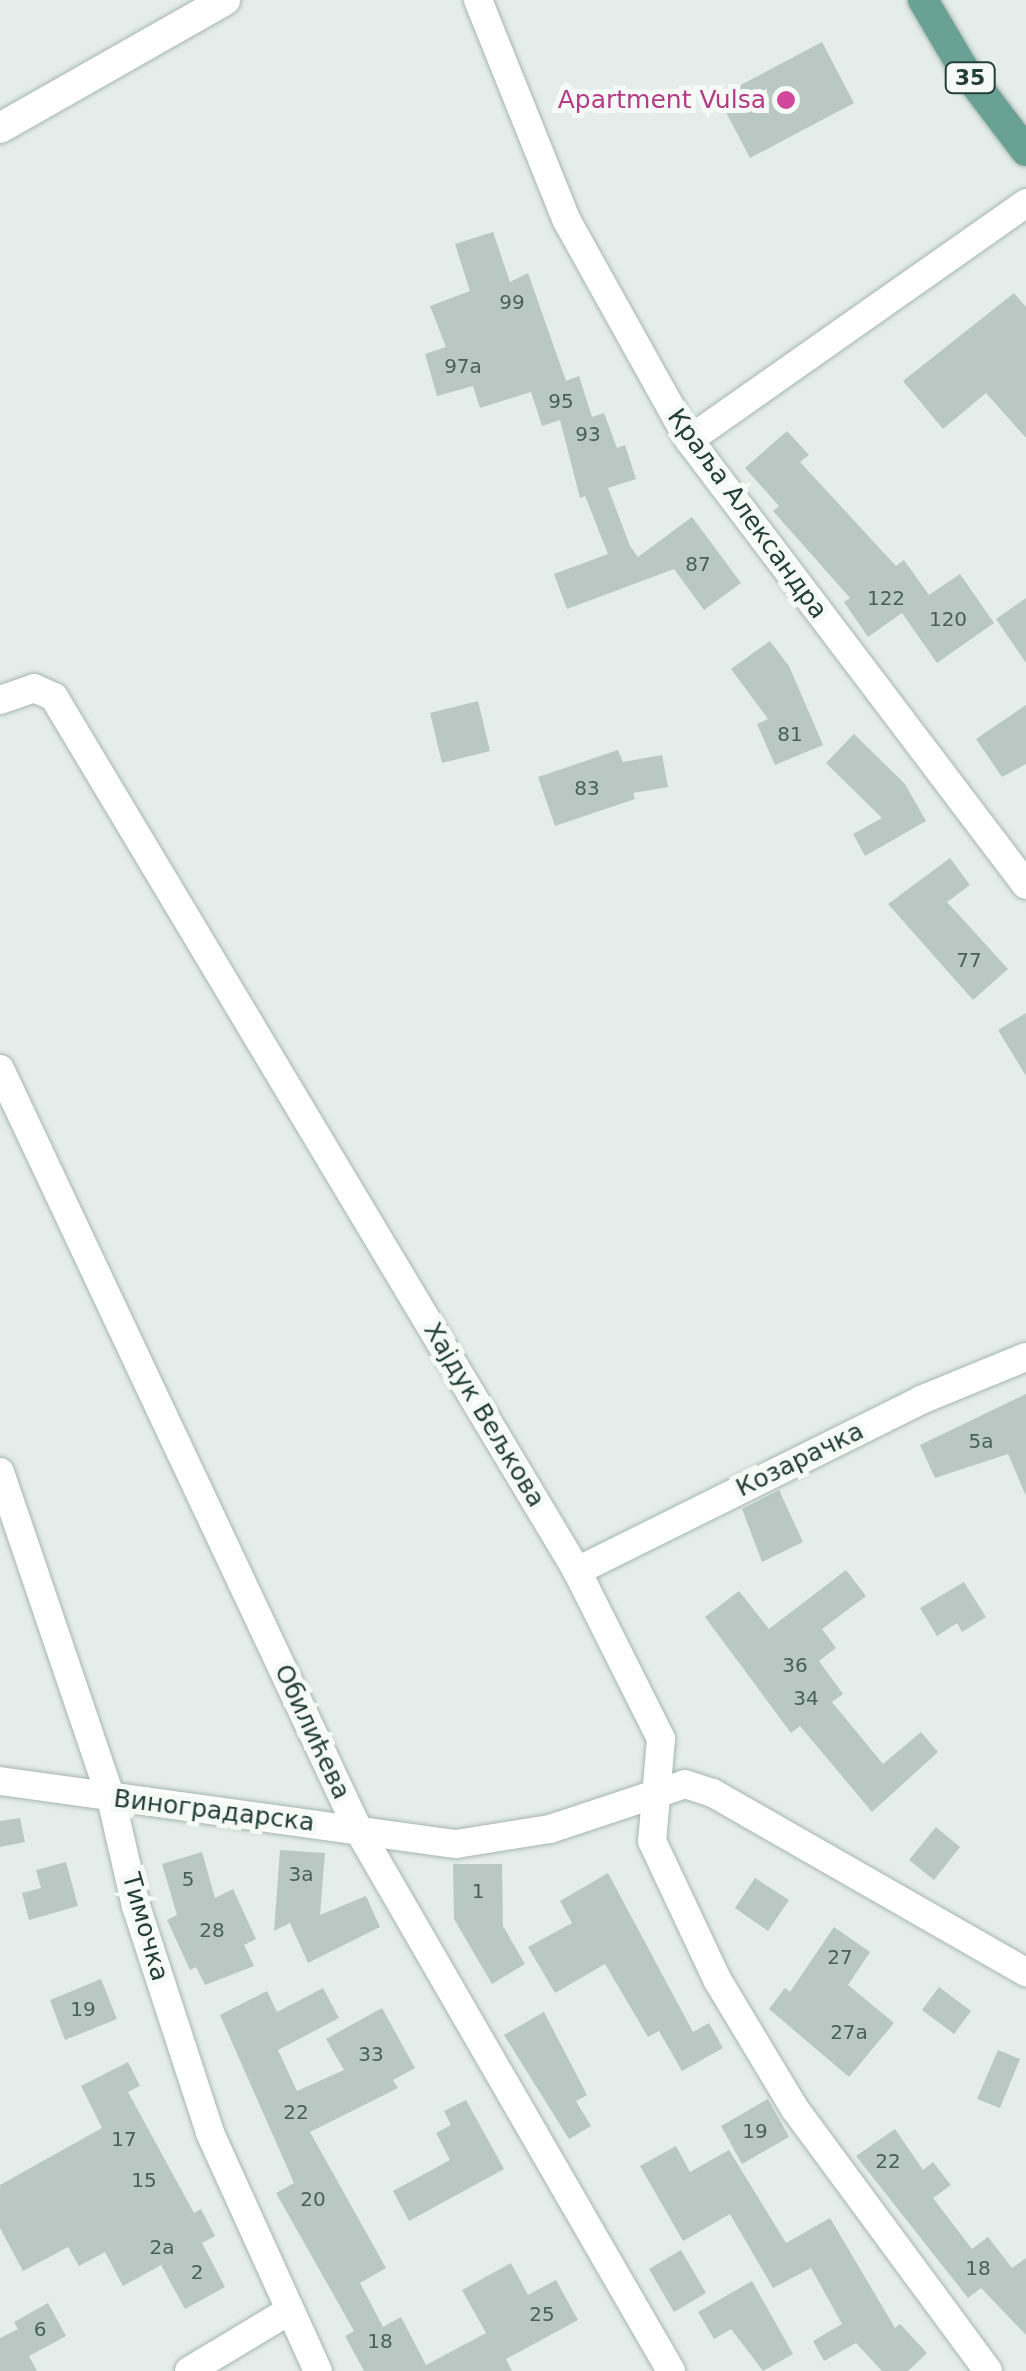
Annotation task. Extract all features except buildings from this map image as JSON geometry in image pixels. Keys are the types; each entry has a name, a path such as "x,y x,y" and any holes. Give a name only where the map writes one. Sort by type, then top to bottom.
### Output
{"main road":[{"path":"0,128 225,0"},
{"name":"35","path":"923,0 963,68 1026,151"}],"street":[{"name":"Краља Александра","path":"478,0 567,221 689,440 1026,885"},
{"path":"689,440 1026,203"},
{"name":"Хајдук Вељкова","path":"0,700 34,688 54,697 577,1572 655,1723 663,1753 652,1840 718,1981 795,2109 988,2371"},
{"name":"Обилићева","path":"0,1069 358,1829 671,2371"},
{"name":"Козарачка","path":"577,1572 921,1400 1026,1357"},
{"name":"Тимочка","path":"0,1472 111,1798 136,1906 210,2133 286,2312 318,2371"},
{"name":"Виноградарска","path":"0,1781 456,1844 503,1840 604,1813 658,1788"},
{"path":"658,1788 685,1784 713,1793 1026,1972"},
{"path":"189,2371 286,2312"}],"place":[{"name":"Apartment Vulsa","path":"786,100"}]}
